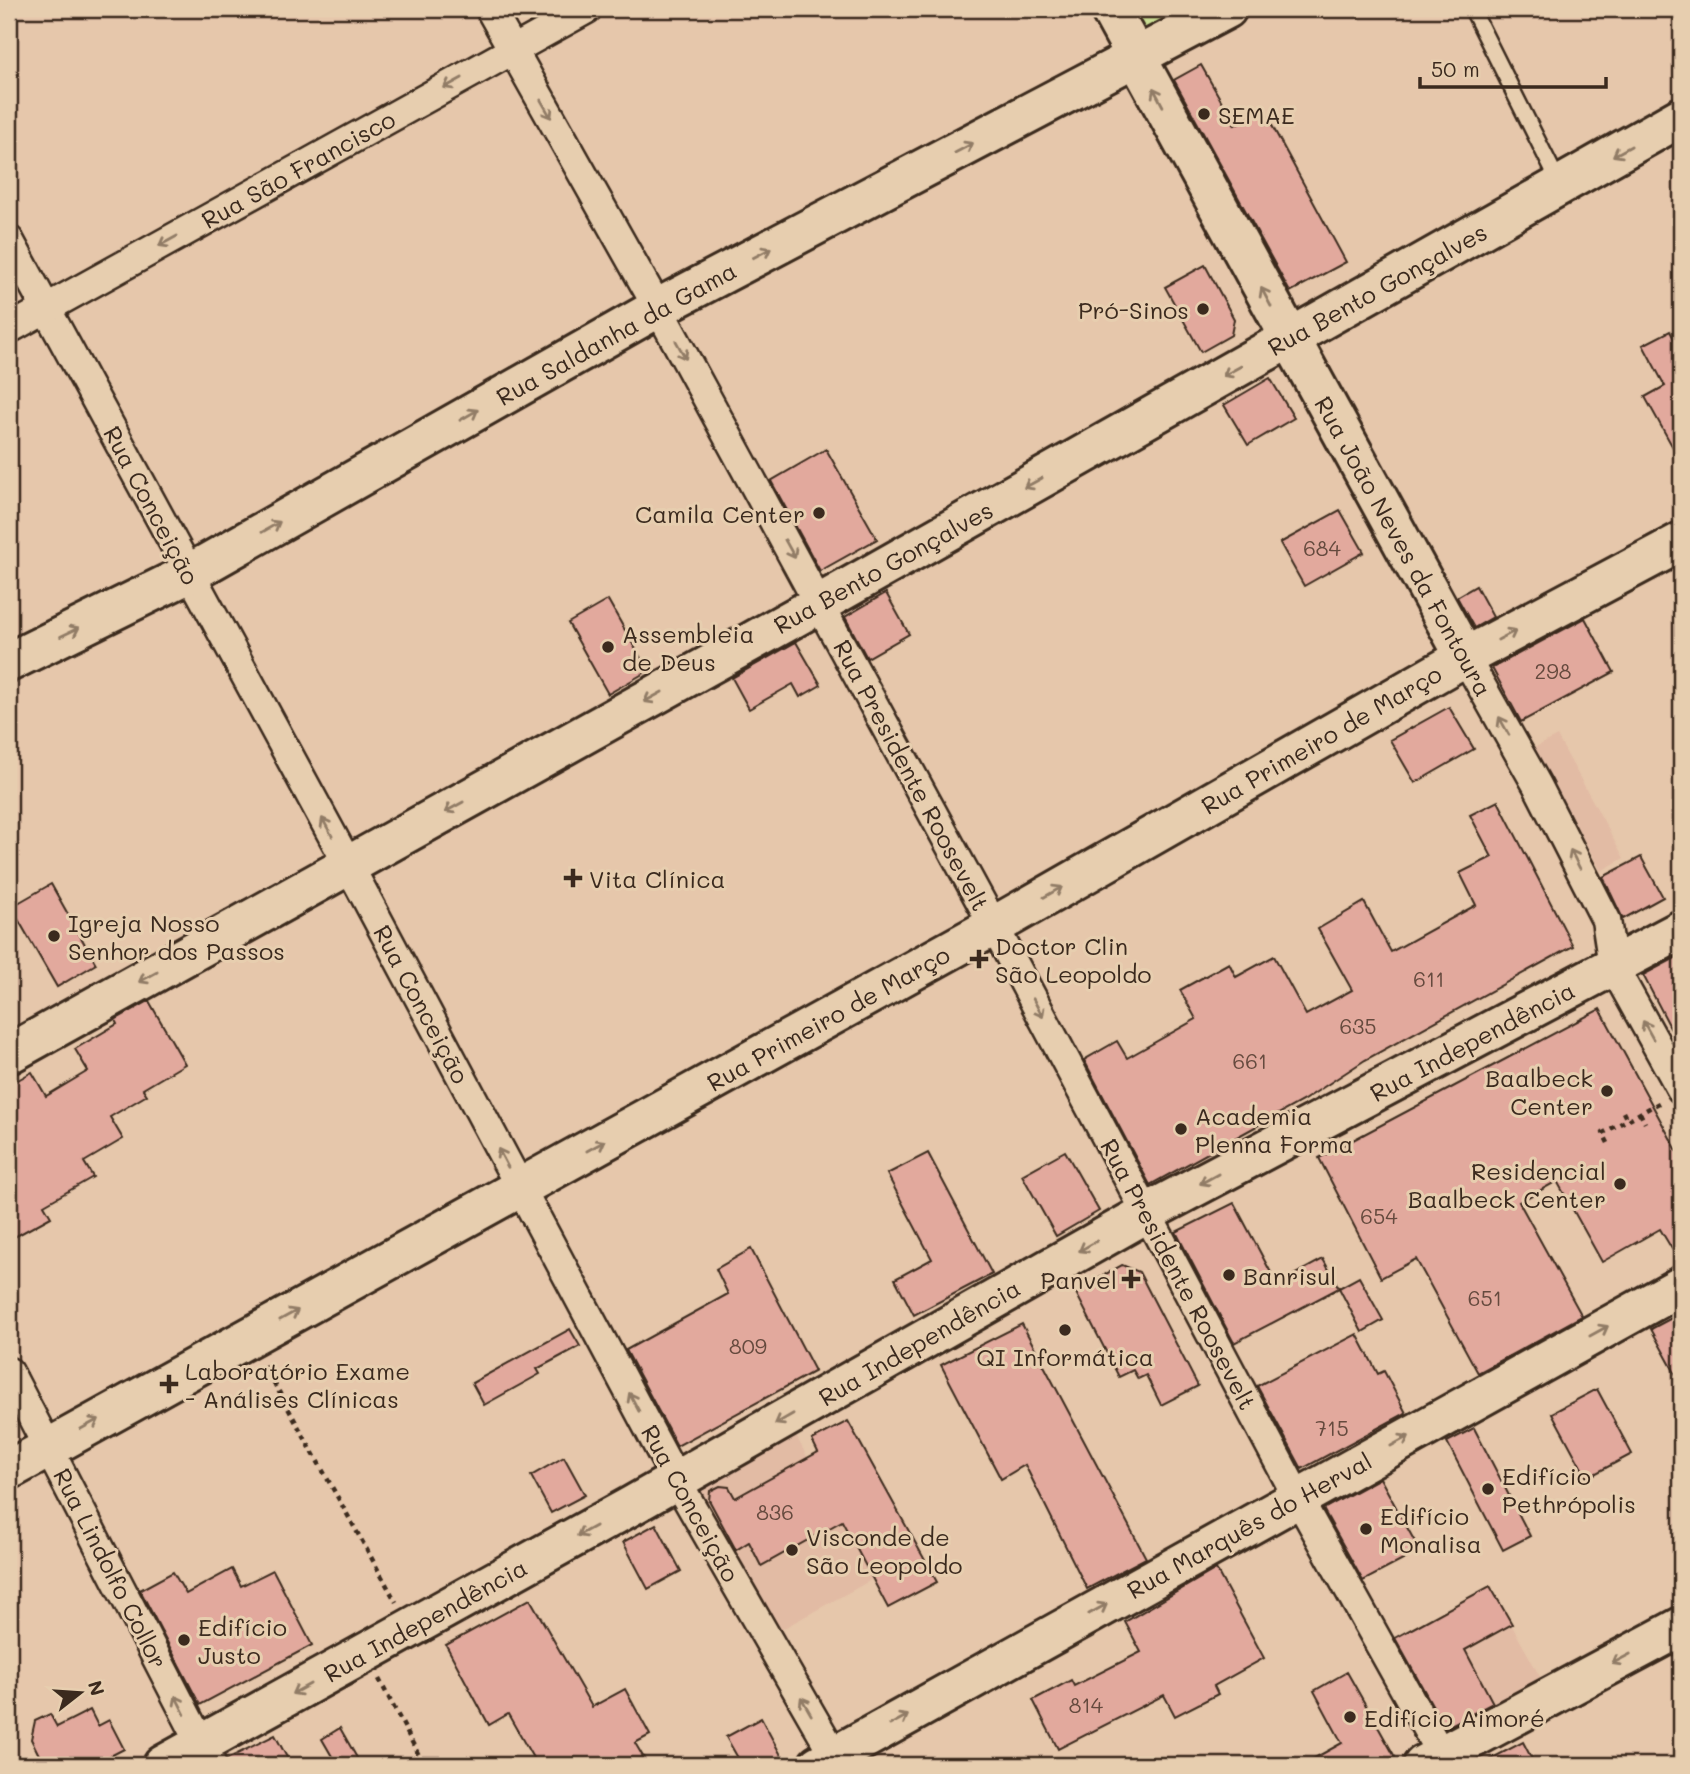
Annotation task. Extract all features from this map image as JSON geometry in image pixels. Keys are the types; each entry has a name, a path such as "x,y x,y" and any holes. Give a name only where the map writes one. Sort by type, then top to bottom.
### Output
{"street":[{"name":"Rua Presidente Roosevelt","path":"490,9 659,308 994,926 1437,1762"},
{"name":"Rua São Francisco","path":"9,329 587,9"},
{"name":"Rua João Neves da Fontoura","path":"1110,9 1537,785 1606,920 1613,965 1672,1095"},
{"name":"Rua Saldanha da Gama","path":"9,662 190,573 659,308 1227,9"},
{"name":"Rua Bento Gonçalves","path":"9,1054 820,604 1681,117"},
{"name":"Rua Conceição","path":"9,240 349,866 675,1478 831,1762"},
{"name":"Rua Primeiro de Março","path":"9,1470 994,926 1465,657 1681,542"},
{"name":"Rua Independência","path":"163,1765 206,1755 365,1654 1148,1213 1681,930"},
{"name":"Rua Marquês do Herval","path":"831,1762 1298,1498 1681,1286"},
{"name":"Rua Lindolfo Collor","path":"9,1372 206,1755"},
{"path":"1437,1762 1681,1627"}],"lane":[{"path":"1472,9 1561,185"}],"path":[{"path":"1608,1143 1603,1133 1672,1095"},
{"path":"1623,1112 1627,1120"},
{"path":"1640,1113 1645,1123"},
{"path":"248,1337 411,1628"},
{"path":"365,1654 424,1765"}],"shaded area":[{"path":"1557,736 1624,858 1601,871 1534,748"},
{"name":"Visconde de São Leopoldo","path":"796,1436 873,1579 773,1634 696,1491"},
{"path":"1490,1586 1543,1682 1442,1737 1390,1641"}],"green space":[{"path":"1116,9 1197,9 1134,43"}],"building":[{"path":"1201,65 1235,125 1263,109 1346,262 1290,292 1174,80"},
{"path":"1205,265 1234,319 1231,335 1201,352 1165,287"},
{"path":"1670,331 1681,352 1681,462 1645,397 1665,386 1643,345"},
{"path":"1270,378 1294,418 1248,445 1224,405"},
{"name":"Camila Center","path":"826,449 877,539 820,571 771,481"},
{"path":"1340,510 1364,552 1304,586 1280,543"},
{"path":"1476,586 1493,617 1474,628 1457,597"},
{"path":"886,593 909,634 867,658 845,617"},
{"name":"Assembleia de Deus","path":"608,600 648,671 608,694 568,623"},
{"path":"1585,618 1614,672 1521,722 1492,668"},
{"path":"796,642 821,685 800,697 793,684 749,709 732,678"},
{"path":"1449,707 1474,749 1415,783 1390,740"},
{"path":"1498,801 1573,946 1365,1060 1304,1100 1150,1185 1084,1060 1117,1041 1127,1058 1196,1019 1180,990 1229,963 1236,977 1274,956 1306,1015 1352,990 1318,929 1364,902 1391,952 1476,905 1460,873 1492,857 1470,815"},
{"path":"1641,857 1663,897 1623,919 1603,877"},
{"name":"Igreja Nosso Senhor dos Passos","path":"51,884 96,964 57,987 11,907"},
{"path":"1681,955 1681,1048 1643,975"},
{"path":"149,1001 185,1064 143,1089 147,1095 110,1117 123,1139 84,1162 93,1177 44,1205 51,1217 9,1240 9,1085 32,1072 46,1096 88,1071 75,1049 117,1024 115,1020"},
{"path":"1600,1009 1681,1158 1681,1264 1660,1229 1602,1262 1557,1181 1519,1202 1582,1316 1478,1373 1416,1259 1381,1278 1319,1158"},
{"path":"1065,1151 1099,1211 1056,1236 1022,1175"},
{"path":"928,1153 992,1274 914,1315 895,1279 932,1259 887,1174"},
{"path":"1234,1203 1277,1284 1323,1259 1339,1288 1234,1343 1176,1232"},
{"path":"751,1249 815,1371 677,1446 626,1350 728,1294 716,1269"},
{"path":"1122,1265 1139,1272 1198,1386 1161,1405 1146,1375 1138,1379 1133,1370 1119,1377 1075,1291"},
{"path":"1359,1277 1383,1320 1362,1332 1339,1288"},
{"path":"1681,1313 1681,1384 1651,1329"},
{"path":"1022,1324 1146,1558 1087,1589 1025,1465 1001,1479 941,1365"},
{"path":"570,1329 580,1346 537,1369 540,1374 484,1405 472,1383"},
{"path":"1357,1334 1378,1374 1384,1371 1406,1413 1302,1469 1257,1386"},
{"path":"1597,1389 1632,1454 1587,1478 1552,1413"},
{"path":"848,1421 937,1582 888,1608 842,1521 761,1566 749,1542 736,1550 709,1500 710,1491 720,1486 729,1487 735,1498 818,1452 812,1440"},
{"name":"Edifício Pethrópolis","path":"1474,1428 1530,1536 1503,1550 1447,1442"},
{"path":"564,1457 585,1495 551,1513 531,1476"},
{"name":"Edifício Monalisa","path":"1380,1478 1420,1551 1363,1581 1323,1509"},
{"path":"656,1524 681,1571 648,1589 623,1542"},
{"path":"232,1569 241,1586 273,1570 312,1645 200,1705 140,1590 173,1572 186,1594"},
{"path":"1216,1569 1264,1658 1214,1686 1218,1694 1175,1716 1164,1695 1058,1749 1033,1700 1071,1680 1074,1686 1141,1652 1125,1622"},
{"path":"1490,1586 1512,1624 1465,1650 1493,1703 1445,1728 1395,1638"},
{"path":"530,1599 592,1707 625,1689 650,1735 635,1743 648,1765 537,1765 508,1714 489,1725 446,1645"},
{"name":"Edifício Aimoré","path":"1347,1672 1395,1757 1381,1765 1302,1765 1342,1743 1314,1691"},
{"path":"90,1710 98,1726 109,1720 124,1749 93,1765 44,1765 31,1739 35,1721 50,1714 57,1727"},
{"path":"761,1718 782,1757 767,1765 742,1765 726,1737"},
{"path":"340,1728 361,1765 337,1765 322,1739"},
{"path":"275,1735 291,1765 229,1765 227,1759"},
{"path":"1523,1742 1535,1765 1479,1765"}],"place":[{"name":"SEMAE","path":"1204,114"},
{"name":"Pró-Sinos","path":"1203,309"},
{"name":"Camila Center","path":"819,513"},
{"name":"Assembleia de Deus","path":"608,647"},
{"name":"Vita Clínica","path":"573,878"},
{"name":"Igreja Nosso Senhor dos Passos","path":"54,936"},
{"name":"Doctor Clin São Leopoldo","path":"979,959"},
{"name":"Baalbeck Center","path":"1607,1091"},
{"name":"Academia Plenna Forma","path":"1181,1129"},
{"name":"Residencial Baalbeck Center","path":"1620,1184"},
{"name":"Banrisul","path":"1229,1275"},
{"name":"Panvel","path":"1131,1279"},
{"name":"QI Informática","path":"1065,1330"},
{"name":"Laboratório Exame - Análises Clínicas","path":"169,1384"},
{"name":"Edifício Pethrópolis","path":"1488,1489"},
{"name":"Edifício Monalisa","path":"1366,1529"},
{"name":"Visconde de São Leopoldo","path":"792,1550"},
{"name":"Edifício Justo","path":"184,1640"},
{"name":"Edifício Aimoré","path":"1350,1717"}]}
